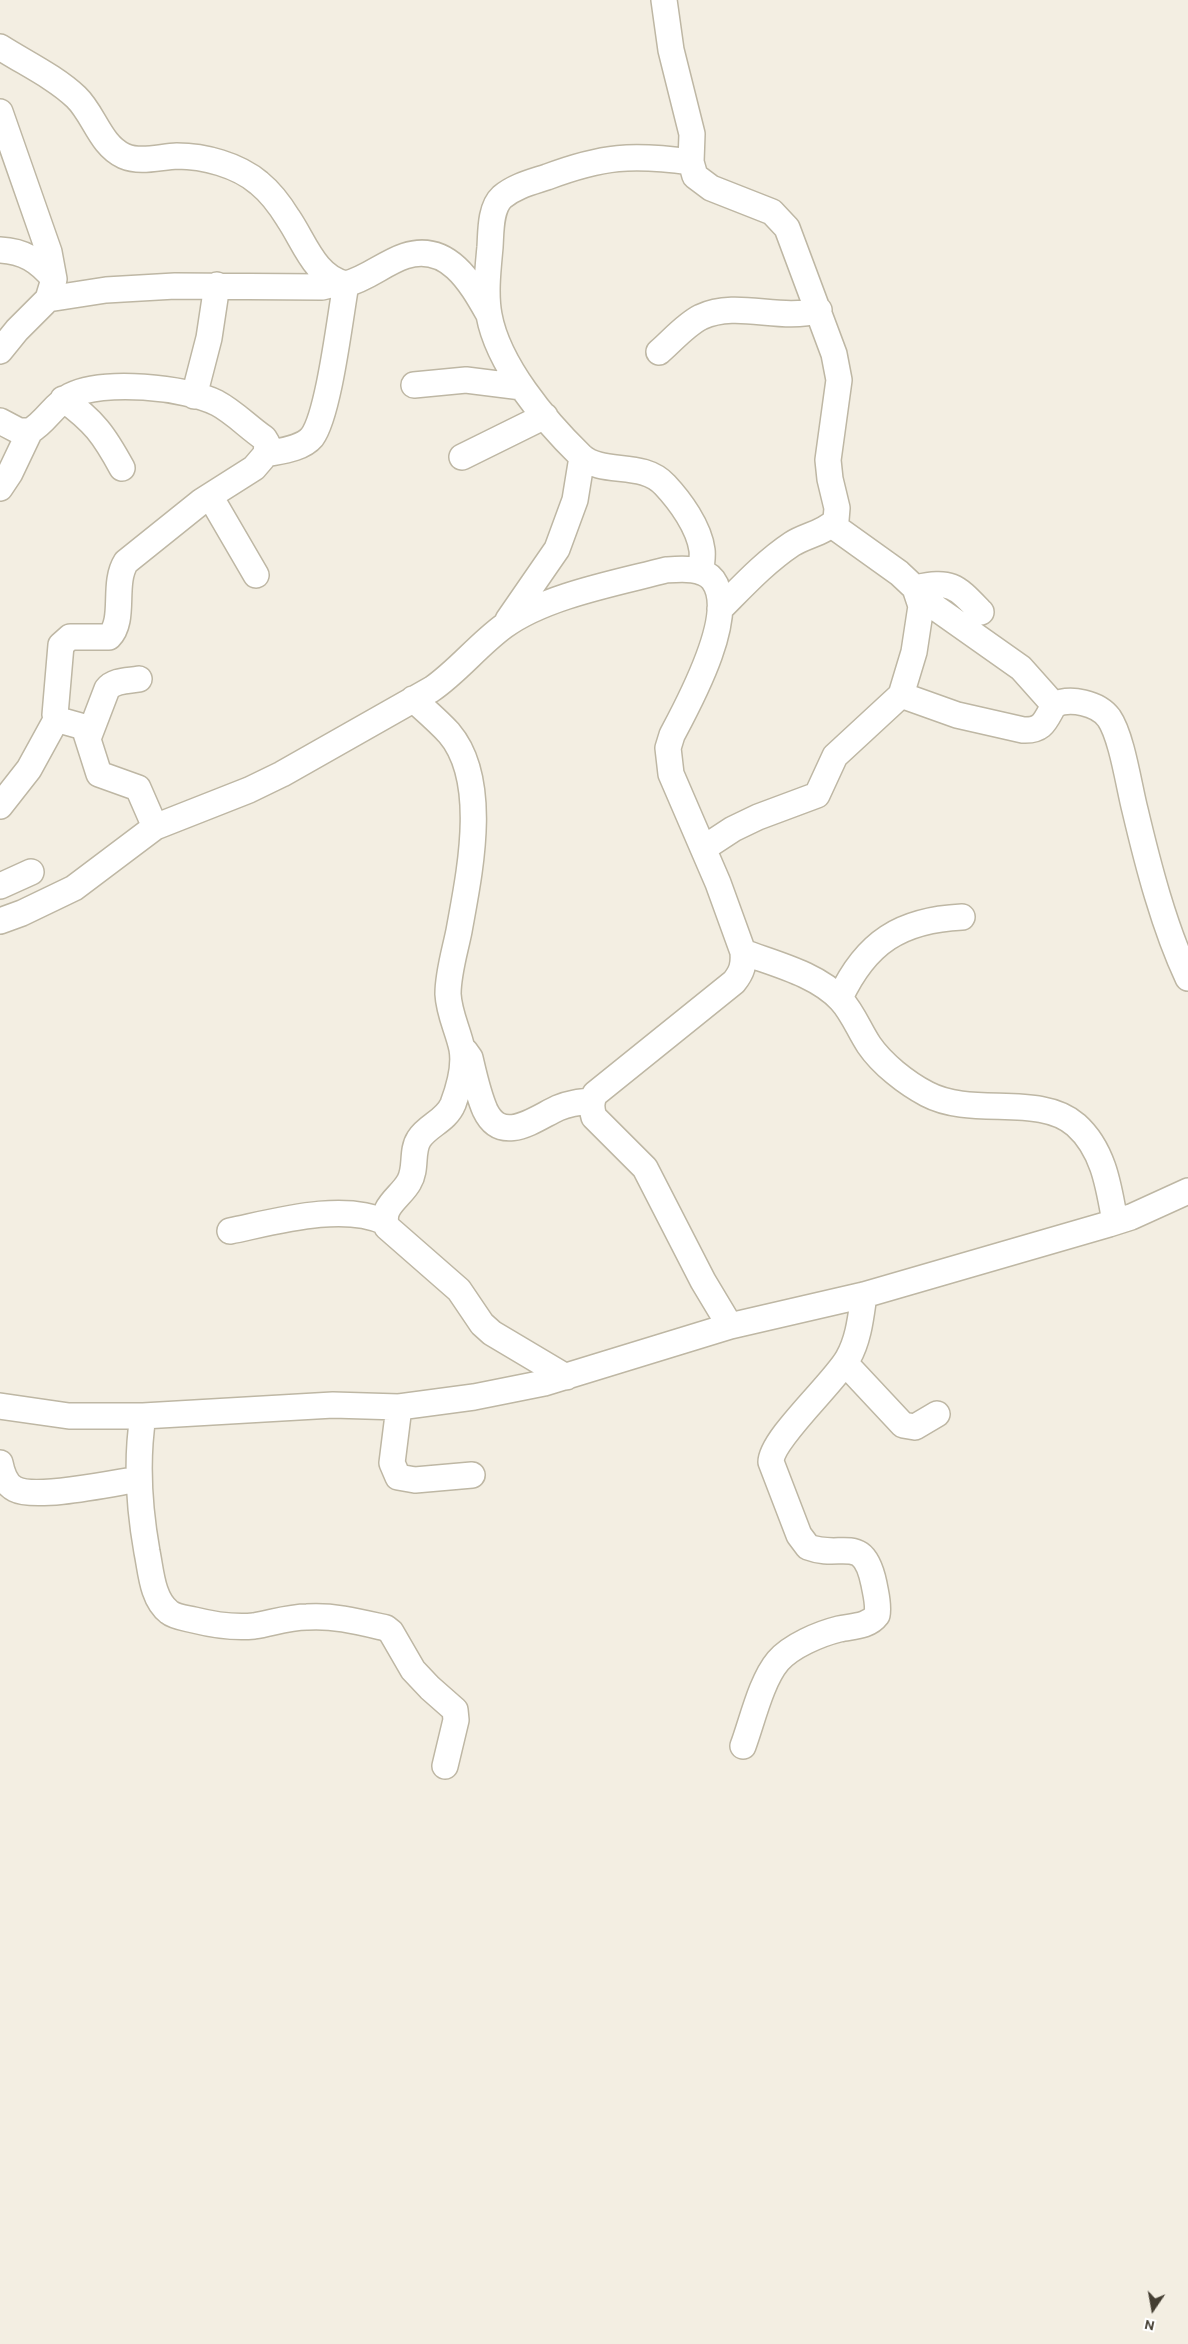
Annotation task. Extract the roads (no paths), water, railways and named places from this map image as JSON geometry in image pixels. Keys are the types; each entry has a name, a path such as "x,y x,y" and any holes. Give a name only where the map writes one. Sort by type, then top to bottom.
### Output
{"street":[{"path":"664,0 671,50 692,134 691,162 695,176 711,188 772,212 787,228 798,261 819,310 834,354 839,380 828,453 830,479 838,508 836,520 832,525 793,543 772,559 720,609"},
{"path":"0,47 65,87 78,99 105,140 124,156 145,159 179,156 196,158 233,167 259,183 289,218 321,270 342,284"},
{"path":"0,351 51,289 49,252 1,121"},
{"path":"488,314 491,235 495,208 501,198 515,189 554,174 608,158 646,157 691,162"},
{"path":"0,250 28,256 44,266 51,289"},
{"path":"51,289 106,290 217,286 322,287 342,284 406,256 431,255 455,267 468,278 488,314 500,350 522,387 582,457 594,463 656,476 664,483 689,519 700,540 703,552 701,572"},
{"path":"0,806 29,769 57,718 55,711 59,654 64,640 75,637 109,637 114,628 117,615 119,576 126,562 210,496 254,468 266,454 304,444 312,437 318,426 329,380 342,284"},
{"path":"194,396 209,338 217,286"},
{"path":"659,352 692,323 701,317 715,313 744,311 782,315 819,310"},
{"path":"414,385 466,380 522,387"},
{"path":"0,488 30,432 63,399 95,388 113,386 194,396 216,403 264,438 266,454"},
{"path":"63,399 85,414 99,429 122,468"},
{"path":"462,457 545,416"},
{"path":"0,421 20,431 30,432"},
{"path":"0,921 22,913 74,888 155,826 249,790 282,774 448,678 503,626 557,549 575,500 582,457"},
{"path":"210,496 256,575"},
{"path":"832,525 899,573 917,592 1021,668 1054,705"},
{"path":"503,626 524,614 556,600 666,570 683,568 701,572 712,579 718,591 720,609 708,662 672,735 668,748 671,774 704,848 743,952 744,963 741,973 734,982 595,1094 592,1101 594,1117 645,1168 703,1281 730,1326"},
{"path":"917,592 932,584 951,586 959,590 982,612"},
{"path":"704,848 733,829 758,817 813,798 819,793 835,756 901,695 908,676 921,615 917,592"},
{"path":"89,736 106,689 118,682 139,679"},
{"path":"901,695 957,715 1034,731 1044,722 1054,705 1069,701 1086,704 1102,711 1113,725 1158,895 1188,978"},
{"path":"413,699 450,734 463,757 473,799 474,825 471,855 448,993 452,1020 462,1048 470,1058 486,1110 491,1119 496,1123 518,1128 559,1107 576,1102 592,1101"},
{"path":"57,718 84,727 89,736 92,754 99,774 138,788 155,826"},
{"path":"0,886 31,872"},
{"path":"840,998 856,970 870,952 888,938 906,927 923,922 962,917"},
{"path":"743,952 795,971 824,986 840,998 870,1047 895,1072 926,1094 965,1105 1054,1112 1078,1126 1102,1163 1115,1222"},
{"path":"462,1048 462,1072 452,1106 440,1121 423,1133 418,1141 411,1178 405,1189 392,1202 385,1222 387,1227 459,1290 482,1324 492,1333 566,1377"},
{"path":"1,1412 69,1416 143,1416 333,1405 399,1407 474,1397 566,1377 730,1326 864,1295 1115,1222 1188,1191"},
{"path":"230,1231 315,1214 362,1216 385,1222"},
{"path":"743,1746 763,1692 779,1661 793,1649 819,1636 836,1629 868,1623 877,1616 878,1607 872,1575 866,1560 857,1552 822,1550 808,1547 799,1535 771,1462 773,1452 845,1364 855,1342 864,1295"},
{"path":"845,1364 904,1425 915,1427 937,1414"},
{"path":"399,1407 392,1463 398,1477 415,1480 472,1475"},
{"path":"143,1416 140,1434 139,1479 145,1539 154,1588 160,1601 169,1612 198,1621 228,1627 254,1626 306,1616 330,1617 386,1628 391,1632 413,1670 455,1710 456,1720 444,1766"},
{"path":"0,1463 7,1483 16,1489 31,1492 53,1491 139,1479"}]}
